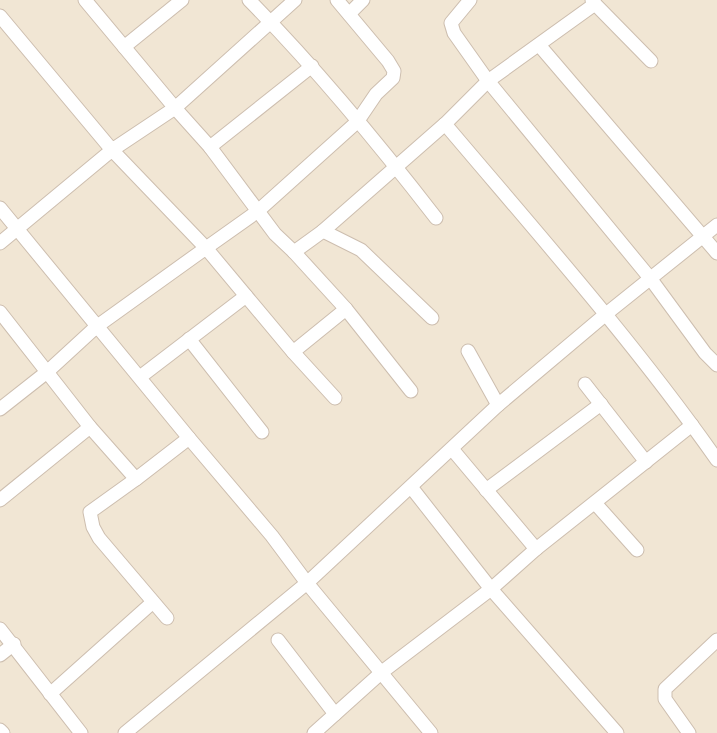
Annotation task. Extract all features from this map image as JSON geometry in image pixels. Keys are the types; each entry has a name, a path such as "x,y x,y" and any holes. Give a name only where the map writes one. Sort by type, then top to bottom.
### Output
{"street":[{"path":"85,0 175,108 210,147 275,234 294,252 346,309 411,391"},
{"path":"124,47 182,0"},
{"path":"249,0 312,66 357,122 396,167 436,218"},
{"path":"0,243 112,150 175,108 295,0"},
{"path":"0,409 47,372 96,327 258,210 357,122 376,94 393,78 394,71 388,61 337,0"},
{"path":"350,14 363,0"},
{"path":"470,0 451,23 454,33 488,81 650,278 705,353 717,365"},
{"path":"294,252 323,231 445,124 488,81 539,45 594,2 651,61"},
{"path":"0,16 112,150 206,248 293,352 335,398"},
{"path":"539,45 717,252"},
{"path":"210,147 312,66"},
{"path":"445,124 606,314 692,425 717,460"},
{"path":"0,208 96,327 140,377 189,438 272,536 307,584 382,672 431,733"},
{"path":"125,733 307,584 498,405 606,314 717,225"},
{"path":"323,231 361,250 432,318"},
{"path":"140,377 246,296"},
{"path":"293,352 346,309"},
{"path":"0,312 90,427 136,479"},
{"path":"189,339 262,432"},
{"path":"468,351 498,405"},
{"path":"585,384 646,462"},
{"path":"486,490 600,404"},
{"path":"314,733 382,672 491,589 536,550 692,425"},
{"path":"0,500 90,427"},
{"path":"167,618 99,538 93,527 90,512 189,438"},
{"path":"452,449 536,550"},
{"path":"411,487 491,589 617,733"},
{"path":"595,503 637,550"},
{"path":"50,694 153,602"},
{"path":"0,628 14,644 50,694 81,733"},
{"path":"278,640 335,714"},
{"path":"689,733 664,698 665,689 717,640"},
{"path":"0,655 14,644"},
{"path":"0,730 3,733"}],"shaded area":[{"path":"0,0 717,0 717,733 0,733"}]}
